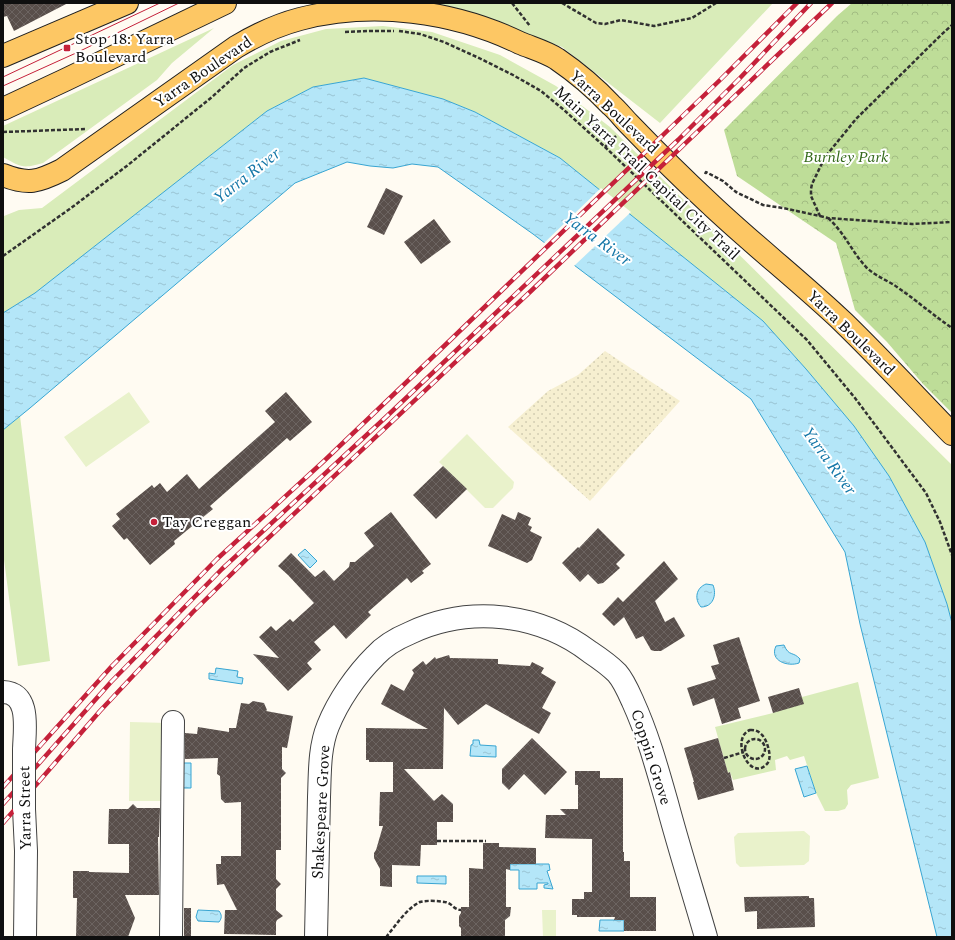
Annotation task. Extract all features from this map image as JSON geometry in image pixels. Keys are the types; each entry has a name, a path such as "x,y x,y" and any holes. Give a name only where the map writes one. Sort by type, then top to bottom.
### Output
{"main road":[{"path":"3,56 127,3"},
{"path":"3,109 225,3"},
{"name":"Yarra Boulevard","path":"5,181 26,182 49,176 62,170 236,47 255,36 278,26 302,18 358,10 427,13 460,20 499,33 555,58 586,82 611,104 628,124 692,186 752,242 845,324 952,434"}],"street":[{"name":"Shakespeare Grove","path":"316,937 321,751 327,727 340,702 355,679 375,655 402,636 420,628 454,618 486,616"},
{"name":"Coppin Grove","path":"486,616 533,622 563,634 576,641 618,673 650,742 706,937"},
{"name":"Yarra Street","path":"3,692 15,695 23,706 25,714 25,937"},
{"path":"171,937 173,722"}],"path":[{"path":"562,3 596,23 605,24 621,20 654,26 692,18 716,3"},
{"path":"820,216 811,196 811,190 812,184 825,157 856,119 952,25"},
{"name":"Main Yarra Trail Capital City Trail","path":"343,32 397,31 420,34 444,42 513,75 541,91 564,110 807,340 855,398 926,493 940,522 952,555"},
{"path":"3,256 72,208 128,166 212,97 244,68 270,52 302,40"},
{"path":"3,132 86,128"},
{"path":"692,186 706,172 723,181 736,192 763,205 828,218 912,224 952,222"},
{"path":"828,218 836,225 870,270 926,307 952,328"},
{"path":"750,730 755,730 760,732 764,737 770,757 766,765 760,768 755,768 748,764 744,752 741,743 742,737 750,730"},
{"path":"744,752 748,741 754,739 759,740 766,746"},
{"path":"744,752 751,758 758,759 764,754 766,746"},
{"path":"724,758 744,752"},
{"path":"437,841 486,841"},
{"path":"388,937 387,936 408,911 421,902 447,902 451,903 456,909 461,910"}],"shaded area":[{"path":"605,351 680,401 590,501 508,427 548,391 578,375"}],"green space":[{"path":"412,3 773,3 660,123 562,47 476,14"},
{"name":"Burnley Park","path":"852,3 952,3 952,413 923,384 887,342 855,310 836,243 737,176 724,130 837,16"},
{"path":"383,26 432,32 500,55 556,86 610,127 952,465 952,623 947,604 925,542 889,476 854,426 763,321 560,158 475,112 443,99 364,78 313,87 267,111 35,293 3,313 3,215 4,216 19,210 42,208 233,65 281,41 326,29"},
{"path":"214,28 172,63 157,80 43,163 22,166 3,157 3,126"},
{"path":"129,392 150,422 86,467 64,437"},
{"path":"20,416 50,661 18,666 3,552 3,430"},
{"path":"467,434 514,482 513,488 493,508 485,508 439,462"},
{"path":"858,682 879,778 851,785 847,790 848,804 845,809 838,811 825,811 816,793 804,756 790,760 787,756 775,760 776,770 733,780 730,772 728,773 715,727 773,713 802,697"},
{"path":"130,722 168,723 167,801 129,801"},
{"path":"804,831 810,836 809,861 804,865 740,867 736,863 734,837 738,833"},
{"path":"542,910 556,910 556,937 543,937"}],"water":[{"name":"Yarra River","path":"364,78 443,99 475,112 560,158 763,321 854,426 889,476 925,542 947,604 952,623 952,937 937,937 860,624 845,552 751,399 533,234 438,167 412,164 393,168 347,162 295,183 3,430 3,313 35,293 267,111 313,87"},
{"path":"305,549 317,561 310,568 298,555"},
{"path":"706,584 713,585 714,596 711,603 701,607 697,601 697,594 700,588"},
{"path":"784,645 789,653 800,659 799,663 790,664 781,662 777,659 775,656 776,646"},
{"path":"216,668 238,671 237,677 243,678 242,684 209,679 209,673 215,674"},
{"path":"473,740 479,740 480,745 496,746 496,757 470,756"},
{"path":"178,763 191,763 191,788 178,788"},
{"path":"807,766 816,793 804,797 795,769"},
{"path":"510,864 549,864 550,870 547,871 553,889 544,888 544,885 548,883 537,883 537,889 519,889 519,870 510,870"},
{"path":"417,876 446,876 446,884 417,883"},
{"path":"198,910 219,911 221,919 219,922 198,921 196,917"},
{"path":"600,920 624,920 624,931 599,931"}],"pier":[{"path":"601,188 631,212 573,267 543,244"}],"building":[{"path":"3,3 68,3 14,31 7,16 3,17"},
{"path":"386,188 403,196 384,235 367,227"},
{"path":"434,219 451,242 421,264 404,242"},
{"path":"286,392 312,422 290,441 287,438 210,506 213,509 174,541 175,544 150,565 127,538 124,540 112,526 120,519 116,514 152,485 154,488 160,483 167,492 187,474 199,489 275,422 265,411"},
{"path":"443,466 467,489 436,519 413,495"},
{"path":"391,512 431,564 422,571 424,573 411,583 407,578 368,612 371,615 346,639 334,625 314,642 321,650 307,663 312,669 288,691 253,654 279,658 259,637 271,626 276,631 290,619 293,622 314,603 278,566 291,553 315,577 324,570 334,581 349,567 350,562 355,562 374,546 364,533"},
{"path":"518,512 531,518 528,525 532,527 530,531 542,537 532,560 527,563 488,546 502,514 515,520"},
{"path":"598,528 625,555 616,564 620,568 603,583 598,584 588,574 580,582 562,563"},
{"path":"664,561 678,579 655,601 665,622 674,617 685,636 661,651 654,651 651,650 643,636 636,639 624,617 614,626 602,614 618,597 623,602"},
{"path":"739,637 760,701 738,708 741,718 722,724 714,698 693,706 687,688 716,679 711,666 719,664 713,645"},
{"path":"449,655 450,658 498,659 498,664 530,666 532,662 544,668 541,673 556,682 542,708 551,713 539,734 486,704 458,725 444,708 443,769 404,769 434,801 442,794 453,804 453,822 437,822 437,845 421,845 420,866 392,865 392,887 380,886 380,869 374,858 374,853 383,826 379,826 380,792 393,792 393,762 369,762 369,760 366,760 366,728 428,729 381,704 391,684 404,691 414,673 412,670 423,661 426,665 435,657 436,659"},
{"path":"799,688 804,704 773,713 768,697"},
{"path":"253,701 264,703 267,710 266,711 293,716 287,748 282,747 282,769 286,773 281,778 281,850 276,850 276,879 281,884 276,889 276,910 283,916 276,922 276,935 224,934 225,910 237,910 224,884 217,885 216,864 221,864 221,856 241,856 241,802 225,803 221,799 220,776 217,774 218,758 185,759 185,733 197,734 198,727 229,732 229,728 236,728 241,703 249,704"},
{"path":"532,738 567,772 545,795 524,774 509,790 502,783 502,769"},
{"path":"718,738 728,773 730,772 734,790 698,800 684,748"},
{"path":"575,771 600,771 600,778 623,778 623,852 624,861 630,861 630,897 656,897 656,931 624,931 624,920 614,920 615,917 577,917 577,915 572,915 572,899 584,899 584,892 592,892 592,839 545,838 546,815 566,815 560,809 578,809 578,785 575,785"},
{"path":"133,804 137,808 160,808 158,837 159,895 125,895 135,918 128,937 76,937 77,898 73,898 73,871 129,873 129,844 108,844 109,809 128,809"},
{"path":"483,843 499,843 499,847 536,848 536,864 510,864 510,870 506,869 506,907 511,907 510,916 505,920 505,937 461,937 459,916 461,913 461,907 469,907 469,868 483,869"},
{"path":"809,896 809,898 814,898 815,927 757,929 757,911 745,912 744,897"},
{"path":"184,908 191,908 191,937 184,937"}],"tram line":[{"path":"3,77 160,3"},
{"path":"3,86 76,53 179,3"}],"railway":[{"path":"3,787 112,666 217,559 324,461 440,350 720,80 797,3"},
{"path":"3,804 111,682 222,569 386,417 678,140 740,78 811,3"},
{"path":"3,823 100,711 193,612 263,543 531,291 832,3"}],"place":[{"name":"Stop 18: Yarra Boulevard","path":"67,48"},
{"name":"Tay Creggan","path":"154,522"}]}
